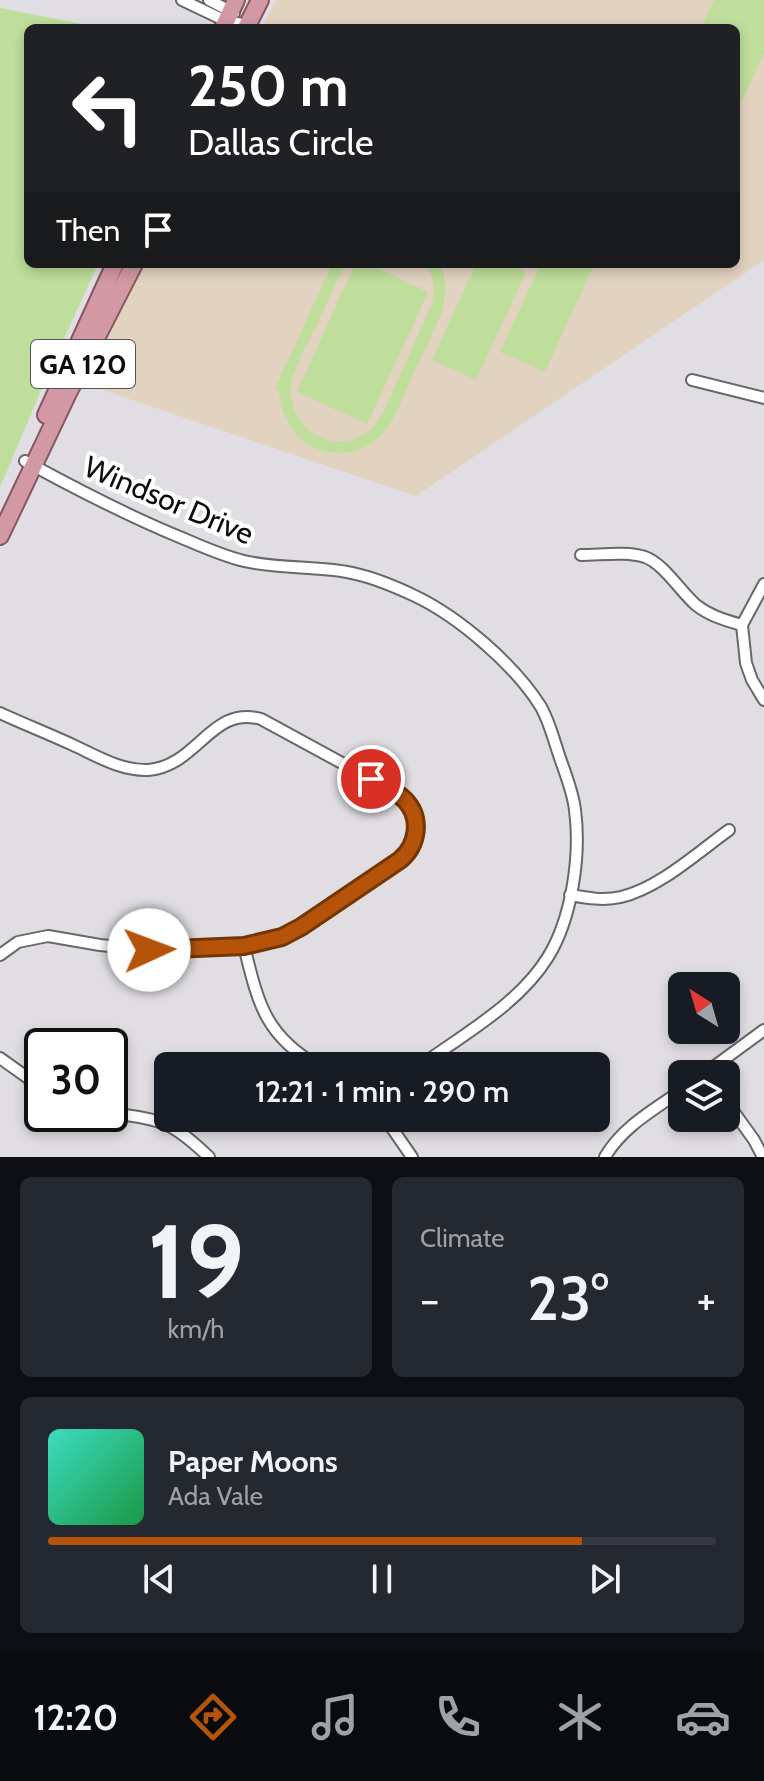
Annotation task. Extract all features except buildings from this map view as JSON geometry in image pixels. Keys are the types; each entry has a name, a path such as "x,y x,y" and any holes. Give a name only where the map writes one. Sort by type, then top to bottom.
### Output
{"highway":[{"path":"248,24 260,0"},
{"name":"GA 120","path":"0,536 113,268"},
{"name":"GA 120","path":"0,515 68,393 132,268"}],"street":[{"path":"182,0 229,15"},
{"path":"209,0 229,15"},
{"path":"692,380 764,398"},
{"name":"Windsor Drive","path":"29,463 125,514 227,557 263,565 345,572 394,587 431,604 487,646 534,697 550,726 575,809 576,856 570,895 557,940 535,975 507,1003 439,1052"},
{"path":"581,555 635,555 647,558 707,613 742,625"},
{"path":"764,584 742,625 746,663 764,700"},
{"path":"0,713 119,766 146,770 164,767 180,759 226,721 240,716 254,717 397,793 414,814 416,829 407,854 290,933 273,940 244,946 134,949 48,936 18,942 0,955"},
{"path":"570,895 606,899 635,893 668,874 729,830"},
{"path":"244,946 266,1019 296,1052"},
{"path":"724,1060 764,1030"},
{"path":"0,1058 24,1075"},
{"path":"605,1157 631,1127 668,1100"},
{"path":"128,1116 172,1125 209,1157"},
{"path":"740,1120 763,1157"},
{"path":"395,1132 412,1157"}],"shaded area":[{"path":"276,0 764,0 764,260 416,496 82,383 141,268 740,268 740,24 264,24"}],"green space":[{"path":"714,0 764,0 764,53 740,105 740,24 703,24"},
{"path":"0,8 82,24 24,24 24,268 96,268 0,487"},
{"path":"330,268 344,268 300,359 293,376 291,394 298,417 315,434 337,441 365,434 385,409 432,304 433,284 428,268 441,268 445,282 442,312 393,419 374,441 345,453 313,447 288,424 279,391 275,389"},
{"path":"353,268 377,268 428,292 367,424 297,392"},
{"path":"474,268 518,268 526,272 476,380 432,360"},
{"path":"539,268 592,268 545,372 500,352"}],"route":[{"path":"149,950 244,946 282,937 400,860 407,854 415,838 414,814 397,793 371,779"}]}
